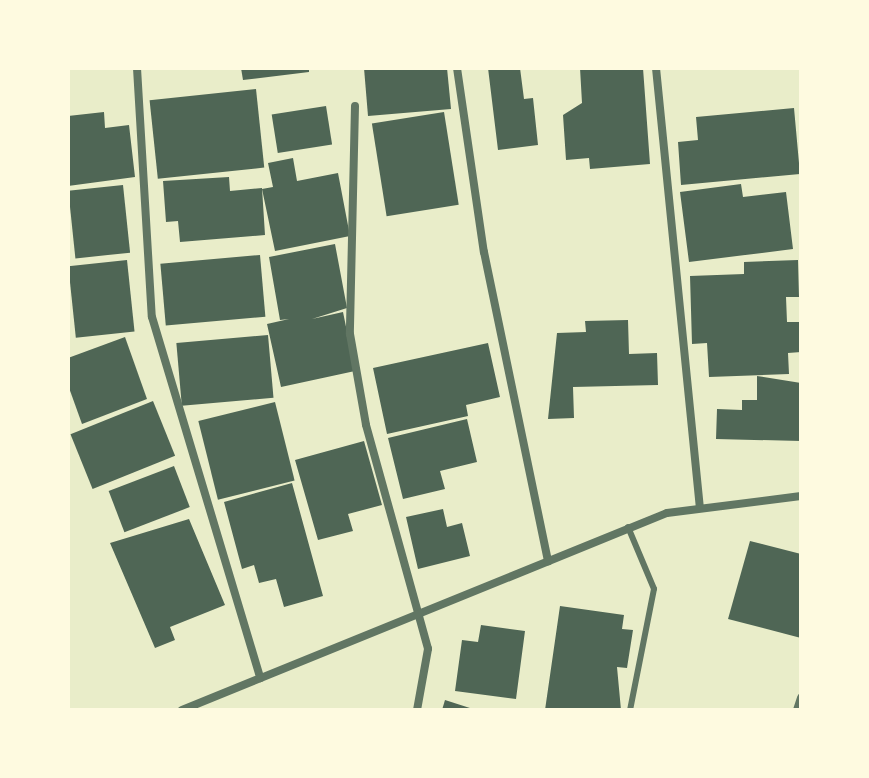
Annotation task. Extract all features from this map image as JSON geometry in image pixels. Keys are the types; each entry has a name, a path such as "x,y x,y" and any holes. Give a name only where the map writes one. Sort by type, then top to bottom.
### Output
{"street":[{"path":"137,68 152,317 260,678"},
{"path":"457,68 484,252 548,561"},
{"path":"656,68 700,508"},
{"path":"355,106 350,334 366,425 431,662 417,710"},
{"path":"182,710 417,619 628,527 700,508 801,496"},
{"path":"797,710 801,698"}],"lane":[{"path":"628,527 654,589 630,710"}],"building":[{"path":"241,68 309,68 309,72 243,80"},
{"path":"364,68 447,68 451,109 368,116"},
{"path":"488,68 520,68 524,99 533,98 538,145 498,150"},
{"path":"580,68 643,68 650,164 590,169 589,158 566,160 563,115 582,103"},
{"path":"256,89 264,168 158,179 150,100"},
{"path":"326,106 332,145 278,153 272,115"},
{"path":"794,108 800,174 681,185 678,142 698,140 696,117"},
{"path":"104,112 105,128 129,125 135,177 68,186 68,116"},
{"path":"444,112 459,205 387,216 372,123"},
{"path":"293,158 297,181 338,173 350,236 275,251 262,189 273,187 268,163"},
{"path":"229,177 230,191 262,188 265,235 180,242 178,221 166,222 163,181"},
{"path":"741,184 743,197 786,192 793,249 689,262 680,192"},
{"path":"123,185 130,253 75,258 68,191"},
{"path":"335,244 347,308 312,319 343,312 355,371 281,387 267,324 289,319 280,320 269,257"},
{"path":"260,255 265,317 166,325 160,264"},
{"path":"127,260 135,332 76,338 68,266"},
{"path":"798,260 799,297 786,297 787,322 801,322 801,352 788,353 789,374 709,377 707,343 692,344 690,276 744,274 744,262"},
{"path":"628,320 629,354 657,353 658,385 573,387 574,418 548,419 557,333 586,332 585,321"},
{"path":"268,335 273,398 182,406 176,343"},
{"path":"125,337 147,399 82,424 68,385 68,358"},
{"path":"488,343 500,397 466,405 468,416 387,434 373,368"},
{"path":"757,376 801,383 801,441 716,439 717,409 742,410 742,400 757,400"},
{"path":"153,401 175,456 93,489 70,434"},
{"path":"275,402 295,481 218,500 198,421"},
{"path":"467,419 477,462 440,471 445,489 403,499 388,438"},
{"path":"364,441 382,505 348,514 353,531 318,540 295,460"},
{"path":"174,466 190,507 124,532 109,491"},
{"path":"292,483 323,596 284,607 276,579 259,583 254,565 242,569 224,502"},
{"path":"443,509 447,527 462,523 470,556 418,569 406,517"},
{"path":"189,519 225,605 170,627 175,640 155,648 110,543"},
{"path":"750,541 801,554 801,638 728,619"},
{"path":"560,606 624,615 622,629 633,630 627,668 617,667 621,710 545,710"},
{"path":"481,625 525,631 516,699 455,691 462,640 478,642"},
{"path":"445,700 473,709 473,710 442,710"}]}
